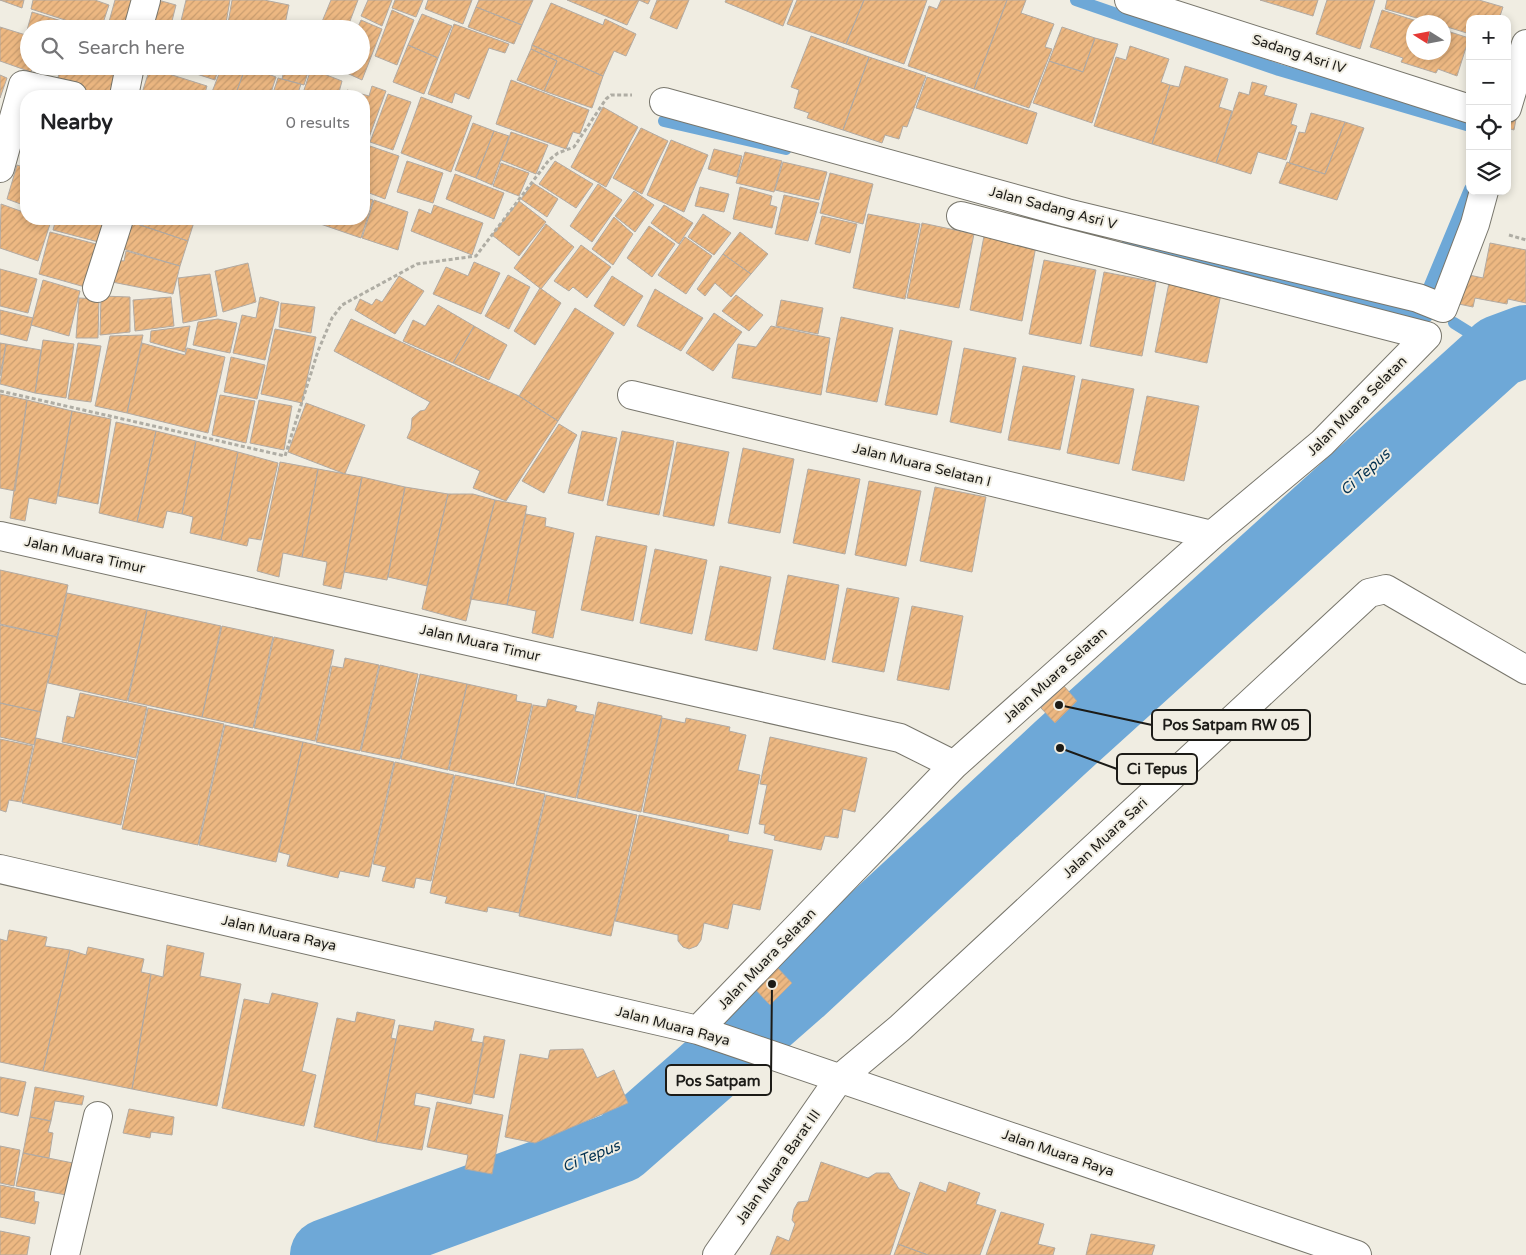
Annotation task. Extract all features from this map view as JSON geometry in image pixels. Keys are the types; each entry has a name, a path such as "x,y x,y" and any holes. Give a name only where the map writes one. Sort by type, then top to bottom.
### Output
{"street":[{"path":"140,20 146,0"},
{"name":"Sadang Asri IV","path":"1129,0 1466,108"},
{"path":"1508,105 1526,44"},
{"path":"125,90 128,75"},
{"path":"22,90 23,85 46,90"},
{"path":"0,168 20,96"},
{"name":"Jalan Sadang Asri V","path":"664,102 1067,213 1430,302 1475,224 1483,195"},
{"name":"Jalan Muara Selatan","path":"698,1030 954,765 1212,535 1322,443 1427,336 961,216"},
{"path":"96,288 117,225"},
{"name":"Jalan Muara Selatan I","path":"632,395 1212,535"},
{"name":"Jalan Muara Timur","path":"0,536 900,738 954,765"},
{"name":"Jalan Muara Sari","path":"840,1079 907,1022 1369,594 1386,589 1526,670"},
{"name":"Jalan Muara Raya","path":"0,869 698,1030 1358,1255"},
{"name":"Jalan Muara Barat III","path":"717,1255 840,1079"},
{"path":"65,1255 98,1116"}],"path":[{"path":"0,391 285,456 318,351 332,318 342,305 417,264 476,256 549,160 558,153 574,147 602,104 611,96 641,95 664,102"}],"building":[{"path":"0,0 24,0 22,8"},
{"path":"33,0 95,0 109,5 104,20 65,20 31,9"},
{"path":"115,0 141,0 136,20 109,20"},
{"path":"158,0 176,5 172,20 148,20"},
{"path":"186,0 230,0 227,20 181,20"},
{"path":"232,0 264,0 289,5 286,20 229,20"},
{"path":"331,0 358,0 350,20 323,20"},
{"path":"368,0 392,0 382,26 361,16"},
{"path":"395,0 423,0 416,17 392,8"},
{"path":"428,0 472,0 463,24 425,9"},
{"path":"479,0 533,0 522,25 476,7"},
{"path":"567,0 639,0 627,25"},
{"path":"639,0 650,0 648,4"},
{"path":"657,0 689,0 677,29 650,18"},
{"path":"726,0 793,0 783,26 725,2"},
{"path":"797,0 864,0 846,44 787,24"},
{"path":"864,0 927,0 904,64 846,44"},
{"path":"941,0 1007,0 974,89 908,66 929,6 937,9"},
{"path":"1007,0 1026,0 1021,13 1054,24 1045,47 1052,49 1029,108 974,89"},
{"path":"1260,0 1318,0 1313,16"},
{"path":"1327,0 1375,0 1360,49 1316,34"},
{"path":"1387,0 1479,0 1503,7 1500,15 1466,15 1466,33 1451,28 1451,15 1406,15 1385,9"},
{"path":"551,3 603,25 605,19 636,34 626,56 614,51 603,76 532,45"},
{"path":"476,7 522,25 514,44 468,27"},
{"path":"392,10 414,20 397,65 375,56"},
{"path":"1382,10 1406,18 1406,60 1451,60 1451,32 1466,37 1466,48 1457,76 1438,69 1436,73 1401,62 1403,58 1370,47"},
{"path":"32,12 58,20 30,20"},
{"path":"422,14 452,26 438,58 408,45"},
{"path":"370,24 382,29 370,60"},
{"path":"454,24 509,44 505,53 489,48 469,99 455,93 452,103 428,94"},
{"path":"0,27 20,33 20,68 0,61"},
{"path":"1062,27 1095,38 1083,72 1049,61"},
{"path":"811,36 869,57 843,130 807,118 809,113 794,108 799,90 791,87"},
{"path":"1095,38 1118,44 1092,123 1033,103 1049,61 1083,72"},
{"path":"408,45 438,58 424,94 393,82"},
{"path":"532,45 603,76 592,108 544,91 557,61 531,49"},
{"path":"1130,46 1169,59 1161,82 1170,85 1152,144 1094,126 1116,57 1126,60"},
{"path":"531,49 557,61 544,91 517,80"},
{"path":"869,57 926,76 907,127 903,126 899,139 885,135 882,143 843,130"},
{"path":"1185,66 1228,79 1219,107 1232,111 1216,163 1152,144 1170,85 1179,87"},
{"path":"0,75 7,78 0,98"},
{"path":"59,75 125,75 121,90 70,90 57,81"},
{"path":"148,75 172,75 207,86 206,90 143,90"},
{"path":"200,75 216,75 215,80"},
{"path":"219,75 243,75 237,90 213,90"},
{"path":"243,75 271,75 276,77 272,90 237,90"},
{"path":"283,75 307,75 304,85 282,79"},
{"path":"309,75 326,75 342,81 340,90 304,90"},
{"path":"351,75 364,75 362,80"},
{"path":"927,77 1037,113 1027,144 916,108"},
{"path":"278,78 301,84 299,90 274,90"},
{"path":"511,80 589,110 580,134 573,132 566,149 496,124"},
{"path":"1252,82 1267,86 1264,95 1297,104 1291,124 1297,126 1286,160 1258,152 1251,174 1216,163 1239,92 1249,95"},
{"path":"372,86 386,91 370,135 370,93"},
{"path":"388,94 411,102 393,150 370,142"},
{"path":"421,97 472,116 451,172 401,153"},
{"path":"603,107 638,127 606,187 571,167"},
{"path":"1311,113 1345,122 1325,174 1289,163 1299,132 1305,133"},
{"path":"1511,118 1516,119 1514,130 1511,129"},
{"path":"1345,122 1364,128 1337,200 1279,183 1287,162 1325,174"},
{"path":"473,123 494,131 476,178 455,170"},
{"path":"641,128 668,141 642,194 613,178"},
{"path":"494,131 509,136 492,185 476,178"},
{"path":"511,132 548,145 536,174 501,160"},
{"path":"671,140 708,155 684,212 647,195"},
{"path":"370,146 399,156 385,199 370,193"},
{"path":"714,149 742,156 737,177 708,169"},
{"path":"745,152 782,161 774,192 736,183"},
{"path":"407,161 443,173 433,203 397,192"},
{"path":"555,161 593,184 576,208 539,184"},
{"path":"783,162 827,172 819,200 775,190"},
{"path":"501,163 529,173 519,196 493,186"},
{"path":"17,165 20,166 20,204 7,199"},
{"path":"830,173 873,184 863,224 820,213"},
{"path":"455,174 504,193 494,219 446,199"},
{"path":"533,183 558,199 547,217 521,199"},
{"path":"598,184 622,200 592,242 570,226"},
{"path":"700,187 729,194 724,212 695,206"},
{"path":"740,187 772,196 770,205 777,207 772,228 733,219"},
{"path":"634,191 654,205 635,232 615,216"},
{"path":"784,195 819,203 808,241 775,234"},
{"path":"370,199 373,200 370,210"},
{"path":"374,200 408,212 398,250 362,238 366,225 370,225 370,213"},
{"path":"519,201 546,222 519,256 492,235"},
{"path":"1,204 20,211 20,225 50,225 38,261 0,248"},
{"path":"434,205 483,223 472,255 411,231 419,209 431,214"},
{"path":"664,205 693,223 679,244 651,223"},
{"path":"703,214 731,233 714,255 688,237"},
{"path":"868,214 920,224 905,299 853,288"},
{"path":"822,216 857,224 850,253 815,244"},
{"path":"614,217 633,234 613,265 592,249"},
{"path":"922,223 974,234 959,308 907,298"},
{"path":"546,224 574,247 541,289 514,268"},
{"path":"54,225 111,225 106,244 53,230"},
{"path":"120,225 140,225 188,241 180,266 113,246"},
{"path":"140,225 193,225 188,241"},
{"path":"323,225 365,225 361,238"},
{"path":"649,226 675,244 652,277 627,258"},
{"path":"50,232 96,244 85,287 39,274"},
{"path":"740,232 768,254 751,274 723,254"},
{"path":"984,236 1036,246 1022,321 970,310"},
{"path":"685,237 712,256 686,294 658,275"},
{"path":"1490,243 1526,250 1526,303 1508,299 1507,304 1475,298 1473,307 1454,303 1460,273 1483,278"},
{"path":"581,245 611,267 587,298 573,287 569,291 554,281"},
{"path":"126,251 180,266 173,294 112,282 116,260 124,261"},
{"path":"723,254 751,274 731,297 715,283 705,296 697,289"},
{"path":"1044,260 1096,270 1081,344 1029,334"},
{"path":"474,262 500,273 481,314 433,294 446,267 468,276"},
{"path":"248,263 256,302 223,312 215,271"},
{"path":"0,269 37,279 28,313 0,306"},
{"path":"1104,272 1156,282 1142,356 1090,346"},
{"path":"210,274 217,316 183,323 178,278"},
{"path":"508,275 530,287 509,329 485,316"},
{"path":"399,276 424,291 395,334 355,310 360,299 372,305 376,299 382,302"},
{"path":"612,276 643,296 624,326 594,306"},
{"path":"1170,278 1222,289 1207,363 1155,352"},
{"path":"43,280 80,291 69,336 31,325"},
{"path":"540,288 561,303 535,345 514,331"},
{"path":"655,289 703,318 681,351 637,326"},
{"path":"736,295 763,315 749,331 722,311"},
{"path":"101,296 130,297 130,332 100,335"},
{"path":"171,297 174,326 135,331 133,300"},
{"path":"260,297 279,302 265,360 233,353 242,315 256,318"},
{"path":"79,298 99,299 98,338 76,338"},
{"path":"781,300 823,308 818,334 776,326"},
{"path":"281,303 315,307 311,333 279,327"},
{"path":"438,305 474,326 453,363 403,341 413,320 425,326"},
{"path":"575,308 614,333 558,421 519,396"},
{"path":"0,310 33,318 27,341 0,334"},
{"path":"714,313 742,332 713,371 686,353"},
{"path":"841,317 893,328 877,402 826,392"},
{"path":"218,319 237,323 230,353 193,345 198,322"},
{"path":"351,319 519,396 558,421 506,501 473,488 480,471 407,438 411,429 412,418 420,411 425,410 430,402 334,351"},
{"path":"190,326 185,352 150,342 151,331"},
{"path":"474,326 507,345 489,380 453,363"},
{"path":"771,326 830,338 821,395 732,378 738,344 756,347"},
{"path":"275,329 316,337 302,403 261,394"},
{"path":"900,330 952,341 937,415 885,405"},
{"path":"143,335 127,413 95,406 110,336"},
{"path":"43,340 74,344 66,398 35,393"},
{"path":"0,343 6,344 0,376"},
{"path":"78,343 101,346 91,402 68,399"},
{"path":"142,343 185,355 187,348 225,357 208,433 127,413"},
{"path":"6,344 41,350 35,393 0,384"},
{"path":"964,348 1016,358 1001,433 950,422"},
{"path":"231,357 265,365 257,399 224,392"},
{"path":"1023,366 1075,376 1060,450 1008,440"},
{"path":"1082,379 1134,389 1119,464 1067,453"},
{"path":"0,394 27,400 15,491 0,488"},
{"path":"220,395 255,401 246,443 212,435"},
{"path":"1147,396 1199,406 1184,481 1132,470"},
{"path":"27,400 72,411 56,504 29,498 25,521 10,518"},
{"path":"259,400 292,406 284,450 250,443"},
{"path":"306,403 365,425 345,474 288,452"},
{"path":"72,411 111,419 98,504 58,496"},
{"path":"116,422 156,431 137,522 99,513"},
{"path":"559,424 577,435 544,493 522,481"},
{"path":"156,431 196,441 182,514 167,511 163,528 137,522"},
{"path":"582,431 617,438 603,501 568,493"},
{"path":"622,431 674,441 659,515 607,505"},
{"path":"196,441 238,452 221,540 190,533 193,517 182,514"},
{"path":"677,442 729,452 714,526 663,516"},
{"path":"743,448 794,459 780,533 728,523"},
{"path":"238,452 278,463 261,540 249,538 247,546 221,540"},
{"path":"280,462 318,469 302,557 283,553 279,577 257,571"},
{"path":"318,469 362,477 341,589 323,585 327,562 302,557"},
{"path":"808,469 860,479 845,554 793,543"},
{"path":"362,477 405,487 387,580 344,572"},
{"path":"869,481 921,491 906,566 855,555"},
{"path":"405,487 448,494 427,586 388,577"},
{"path":"935,487 986,497 972,572 920,561"},
{"path":"448,494 473,494 495,500 466,621 422,609"},
{"path":"495,500 527,506 507,605 470,599"},
{"path":"526,514 546,518 545,526 574,533 553,638 532,633 536,611 507,605"},
{"path":"596,536 647,546 633,621 581,610"},
{"path":"655,549 707,560 692,634 640,623"},
{"path":"720,566 771,577 757,651 705,640"},
{"path":"0,570 68,585 57,637 0,624"},
{"path":"788,575 839,585 825,660 773,649"},
{"path":"847,588 899,598 884,672 832,662"},
{"path":"67,593 147,610 127,701 48,683"},
{"path":"912,606 963,616 949,690 897,680"},
{"path":"147,610 221,626 202,717 128,701"},
{"path":"0,625 57,637 41,712 0,703"},
{"path":"222,626 273,637 253,728 202,717"},
{"path":"274,637 334,650 315,741 254,728"},
{"path":"345,658 379,665 360,751 316,742 332,666 343,668"},
{"path":"380,665 418,674 400,759 361,751"},
{"path":"420,674 467,684 448,770 401,759"},
{"path":"467,684 517,695 516,701 532,704 514,784 449,770"},
{"path":"1064,686 1077,701 1055,723 1041,708"},
{"path":"80,693 147,707 136,758 62,742 67,716 74,718"},
{"path":"548,699 577,706 575,711 594,715 576,798 516,785 533,705 546,707"},
{"path":"598,702 662,716 641,812 577,798"},
{"path":"0,703 41,712 34,745 0,737"},
{"path":"148,708 224,724 198,845 122,829"},
{"path":"662,718 685,723 686,718 730,727 729,731 746,735 738,770 760,775 748,834 643,812"},
{"path":"225,725 303,742 276,862 199,845"},
{"path":"770,737 867,758 855,812 843,809 838,838 825,836 821,850 774,840 775,836 764,833 765,825 759,824 767,785 760,784"},
{"path":"36,738 135,760 121,825 22,803"},
{"path":"0,739 33,746 21,802 9,800 6,812 0,810"},
{"path":"303,742 394,762 369,877 340,871 338,878 287,866 290,855 279,852"},
{"path":"395,762 454,775 431,881 416,878 414,888 382,881 386,867 373,864"},
{"path":"455,775 545,794 519,913 488,907 487,912 445,903 447,897 430,893"},
{"path":"546,795 637,815 611,936 519,916"},
{"path":"639,815 729,835 728,841 773,850 760,910 733,904 728,929 704,923 701,940 697,946 689,949 683,947 678,941 678,935 615,921"},
{"path":"9,930 47,937 45,946 70,950 43,1071 0,1062 0,939 7,941"},
{"path":"167,945 204,953 200,976 241,984 217,1106 132,1089 151,974 163,977"},
{"path":"88,947 144,959 141,972 151,974 132,1089 43,1071 70,950 86,955"},
{"path":"774,964 792,983 770,1005 752,986"},
{"path":"272,993 318,1003 302,1071 316,1075 304,1126 222,1108 244,999 269,1004"},
{"path":"357,1012 395,1020 391,1038 396,1039 376,1142 314,1127 337,1018 355,1022"},
{"path":"435,1021 474,1029 471,1041 484,1043 471,1104 416,1093 414,1105 430,1108 422,1150 376,1142 399,1025 433,1031"},
{"path":"484,1036 505,1040 494,1098 474,1094"},
{"path":"583,1049 597,1078 614,1070 628,1103 535,1143 505,1137 520,1054 548,1059 550,1050"},
{"path":"0,1077 26,1082 18,1116 0,1112"},
{"path":"35,1087 84,1096 82,1105 55,1101 51,1121 30,1117"},
{"path":"437,1102 503,1115 492,1174 465,1169 468,1155 427,1147"},
{"path":"129,1109 174,1117 172,1135 151,1132 150,1138 123,1133"},
{"path":"30,1117 51,1121 48,1132 53,1133 49,1158 23,1153"},
{"path":"0,1146 20,1150 14,1186 0,1183"},
{"path":"23,1153 78,1164 72,1196 16,1186"},
{"path":"821,1162 868,1178 876,1173 889,1173 899,1189 910,1193 890,1255 770,1255 777,1236 789,1241 795,1224 792,1220 794,1209 798,1202 808,1201"},
{"path":"920,1182 946,1192 949,1182 980,1193 976,1204 996,1210 980,1255 928,1255 898,1244"},
{"path":"0,1185 35,1192 34,1201 39,1202 35,1224 0,1217"},
{"path":"1001,1212 1044,1224 1038,1244 1055,1248 1053,1255 986,1255"},
{"path":"0,1231 30,1237 27,1255 0,1255"},
{"path":"1091,1234 1155,1245 1152,1255 1086,1255"},
{"path":"898,1244 928,1255 894,1255"}],"waterway":[{"path":"1076,0 1279,70 1466,125"},
{"path":"664,121 786,149"},
{"path":"1423,302 1468,195"},
{"path":"1128,242 1427,316"},
{"path":"1454,323 1499,351"},
{"name":"Ci Tepus","path":"326,1255 620,1147 799,990 1060,748 1499,351 1526,341"}],"place":[{"name":"Pos Satpam RW 05","path":"1059,705"},
{"name":"Ci Tepus","path":"1060,748"},
{"name":"Pos Satpam","path":"772,984"}]}
